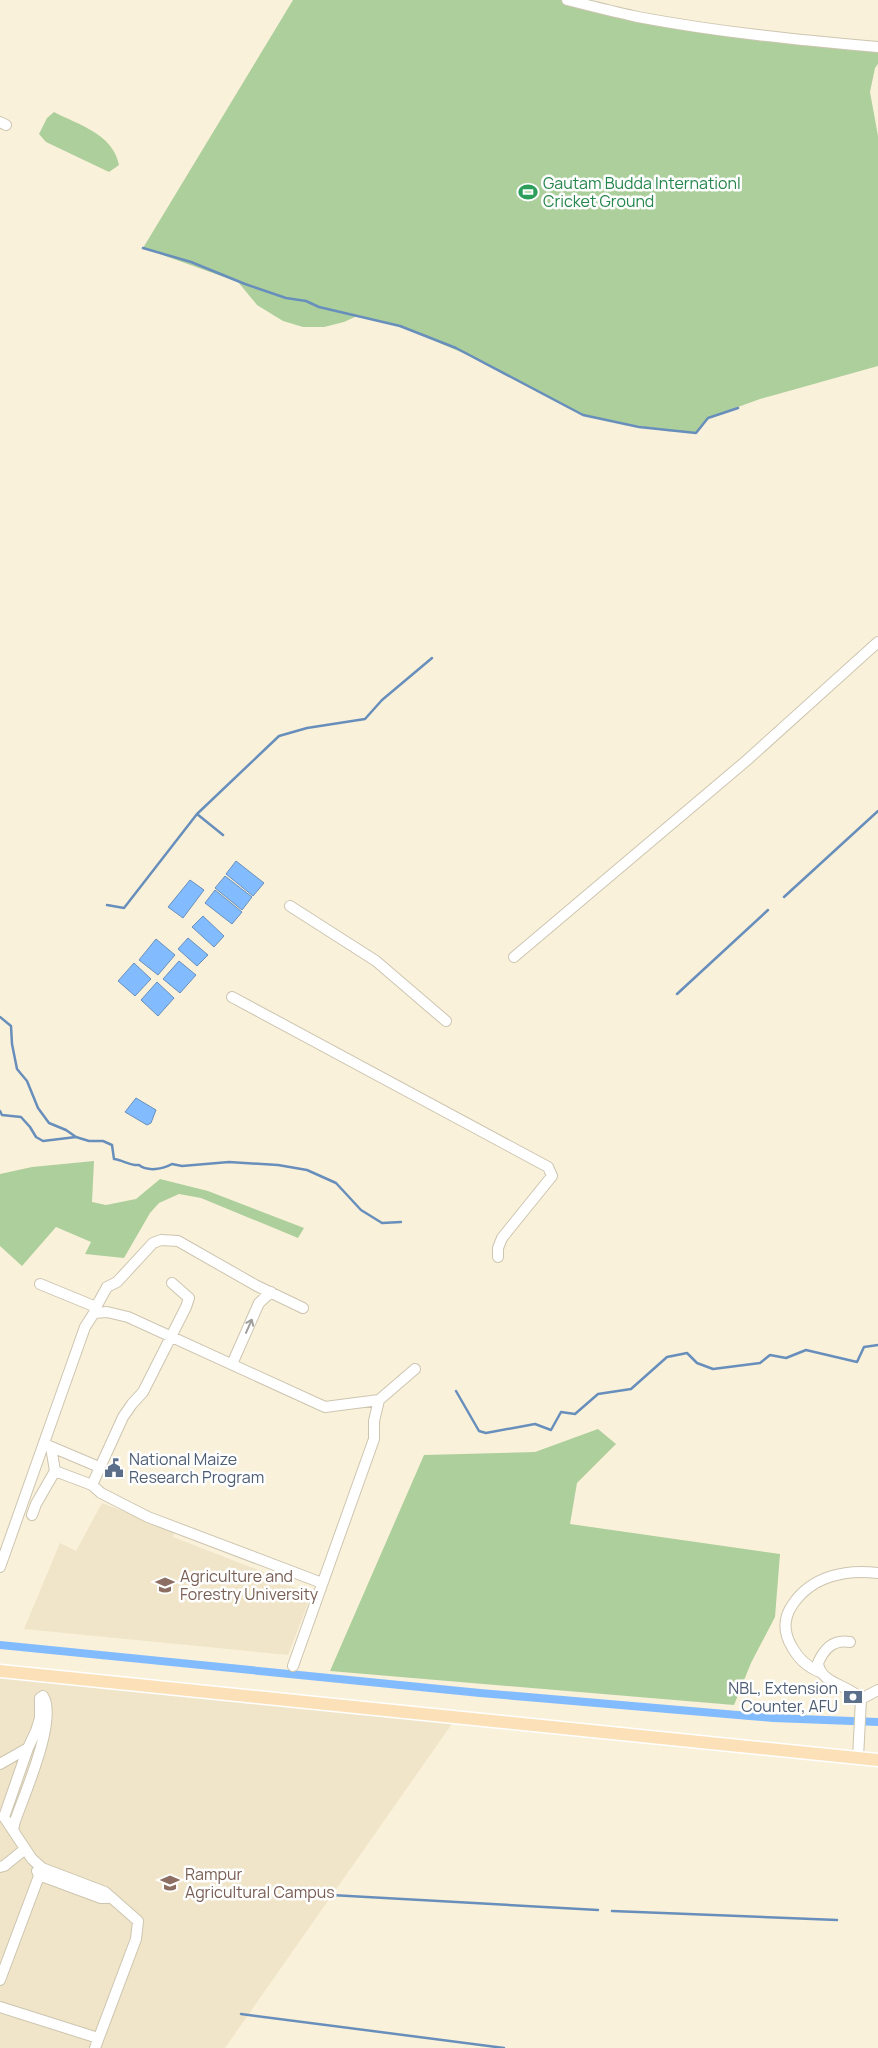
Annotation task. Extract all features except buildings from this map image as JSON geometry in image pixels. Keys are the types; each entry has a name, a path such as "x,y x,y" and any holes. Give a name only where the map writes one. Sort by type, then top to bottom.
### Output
{"main road":[{"path":"0,1671 878,1760"}],"street":[{"path":"567,0 638,17 709,28 878,47"},
{"path":"514,957 746,761 878,642"},
{"path":"290,906 376,961 446,1021"},
{"path":"232,997 548,1167 552,1176 502,1238 498,1248 498,1257"},
{"path":"0,1567 48,1445 85,1327 107,1287 117,1282 153,1242 161,1240 178,1241 303,1308"},
{"path":"92,1485 124,1417 143,1392 189,1298 172,1283"},
{"path":"40,1284 95,1310 115,1313 171,1337 325,1407 379,1400 415,1370"},
{"path":"232,1364 259,1303 271,1292"},
{"path":"293,1666 374,1439 374,1421 379,1400"},
{"path":"48,1445 99,1467"},
{"path":"32,1515 36,1504 55,1471 48,1445"},
{"path":"55,1471 92,1485 101,1493 148,1517 322,1583"},
{"path":"862,1699 857,1694 805,1664 788,1639 785,1623 788,1612 801,1593 819,1580 851,1572 878,1573"},
{"path":"820,1672 818,1663 830,1645 835,1641 850,1642"},
{"path":"858,1758 862,1699 868,1694 877,1691"},
{"path":"0,2007 97,2043 136,1939 138,1921 111,1898 95,1888 40,1872 2,1818 36,1731 40,1718 41,1697 47,1703 46,1726 15,1821 14,1830 22,1845"},
{"path":"0,1764 28,1748"},
{"path":"0,1867 4,1866 22,1845"},
{"path":"0,1980 40,1872"}],"shaded area":[{"name":"Agriculture and Forestry University","path":"102,1503 174,1531 173,1537 266,1573 265,1578 312,1593 288,1655 24,1629 60,1543 76,1551"},
{"name":"Rampur Agricultural Campus","path":"0,1676 456,1718 225,2048 0,2048"}],"green space":[{"name":"Gautam Budda Internationl Cricket Ground","path":"293,0 566,0 701,26 878,46 878,64 875,68 870,92 878,136 878,366 760,399 708,418 696,433 665,431 583,415 477,359 400,326 357,316 344,322 324,327 303,327 283,321 257,305 238,282 143,248"},
{"path":"54,112 84,126 102,138 116,154 119,165 109,172 46,142 39,134 47,118"},
{"path":"94,1161 92,1202 106,1205 136,1199 160,1179 208,1191 304,1228 298,1238 201,1198 179,1194 159,1203 150,1213 124,1258 85,1254 91,1242 56,1227 22,1266 0,1246 0,1174 32,1167"},
{"path":"598,1429 616,1444 577,1483 570,1524 780,1554 775,1617 751,1663 734,1705 330,1671 424,1455 535,1452"}],"water":[{"path":"236,861 264,883 253,896 226,874"},
{"path":"225,876 252,897 242,910 215,888"},
{"path":"190,880 204,890 183,918 168,907"},
{"path":"215,890 242,912 232,924 205,903"},
{"path":"203,916 224,936 214,947 192,927"},
{"path":"188,938 208,955 197,966 178,949"},
{"path":"156,939 175,955 158,975 139,960"},
{"path":"179,961 196,975 180,993 163,979"},
{"path":"134,963 151,979 135,996 118,981"},
{"path":"157,982 174,998 158,1016 141,1000"},
{"path":"136,1098 156,1110 151,1123 147,1125 125,1112"}],"waterway":[{"path":"143,248 191,262 286,298 306,301 319,307 400,326 456,348 583,415 639,427 696,433 708,418 738,408"},
{"path":"107,905 124,908 197,814 279,736 307,728 365,719 382,700 432,658"},
{"path":"784,897 878,811"},
{"path":"197,814 223,835"},
{"path":"677,994 768,910"},
{"path":"0,1017 11,1026 17,1069 27,1081 38,1108 49,1123 66,1130 76,1137"},
{"path":"0,1111 2,1115 21,1117 36,1137 43,1141 76,1137 89,1141 103,1141 112,1145 114,1159 151,1169 172,1164 182,1166 229,1162 278,1165 307,1170 336,1183 361,1210 382,1223 401,1222"},
{"path":"456,1391 479,1431 486,1433 535,1424 551,1430 561,1412 575,1414 598,1394 631,1389 667,1357 687,1353 697,1363 713,1369 760,1363 770,1355 786,1358 806,1350 857,1362 864,1347 878,1345"},
{"path":"0,1645 480,1693 773,1718 878,1722"},
{"path":"331,1895 598,1910"},
{"path":"612,1911 837,1920"},
{"path":"241,2014 504,2048"}],"place":[{"name":"Gautam Budda Internationl Cricket Ground","path":"528,192"},
{"name":"National Maize Research Program","path":"114,1468"},
{"name":"Agriculture and Forestry University","path":"165,1585"},
{"name":"NBL, Extension Counter, AFU","path":"853,1697"},
{"name":"Rampur Agricultural Campus","path":"170,1883"}]}
